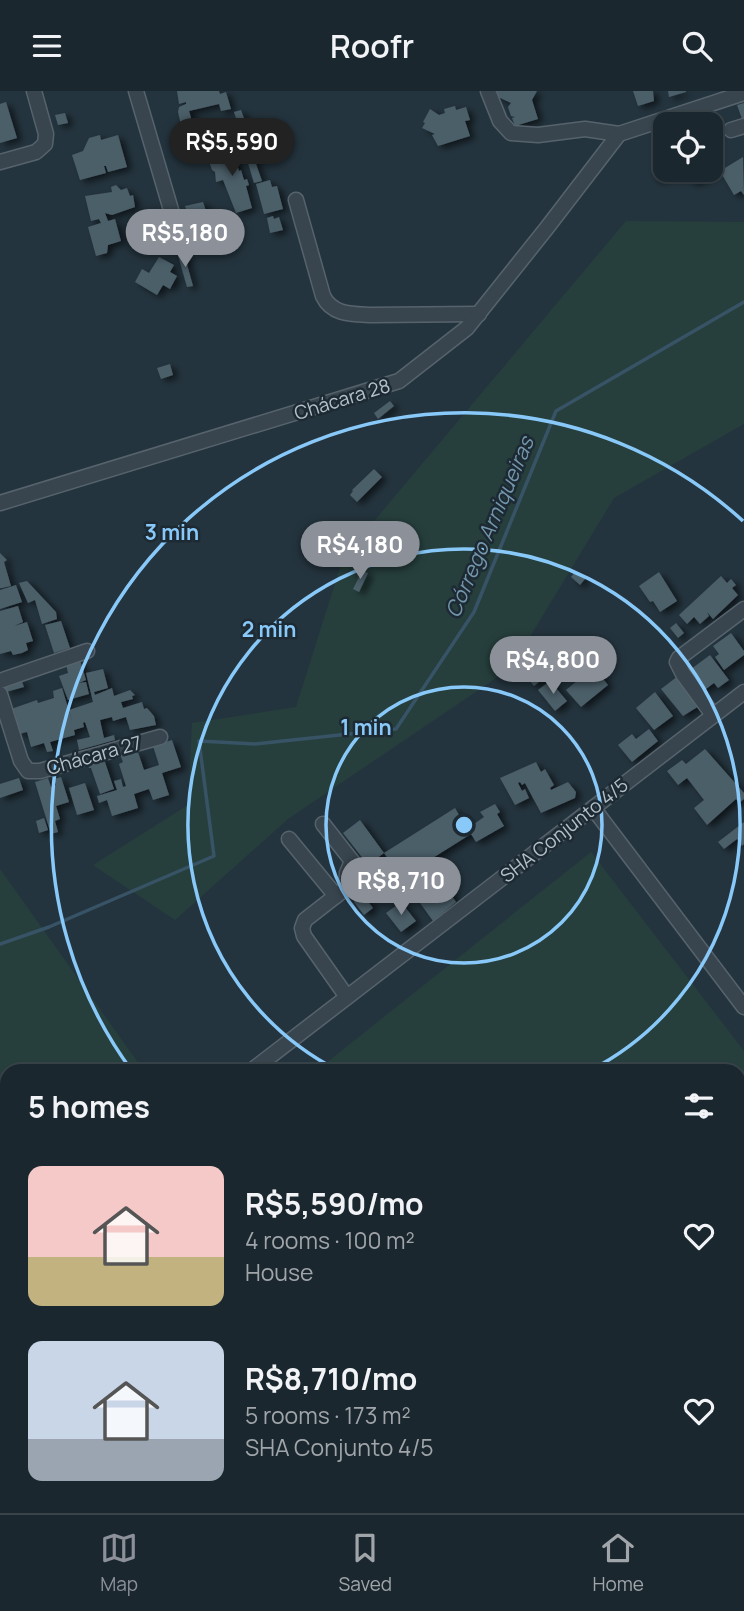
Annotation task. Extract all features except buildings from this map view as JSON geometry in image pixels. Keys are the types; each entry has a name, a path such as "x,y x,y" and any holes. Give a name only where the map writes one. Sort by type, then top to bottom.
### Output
{"street":[{"path":"0,162 36,152 45,144 46,134 34,91"},
{"path":"136,91 180,237"},
{"path":"488,91 500,121 511,133 538,135 585,129 619,134 744,93"},
{"name":"Chácara 28","path":"0,503 394,384 454,339 479,314 619,134"},
{"path":"296,200 319,283 326,302 333,309 371,315 479,314"},
{"path":"713,715 677,662 679,657 744,609"},
{"path":"0,681 87,652"},
{"name":"SHA Conjunto 4/5","path":"260,1064 744,692"},
{"name":"Chácara 27","path":"0,694 20,761 28,771 40,771 160,737"},
{"path":"593,808 744,1007"},
{"path":"323,824 352,862 347,873 346,888 305,920 302,928 304,936 347,997"},
{"path":"289,839 336,896"}],"green space":[{"path":"626,221 744,222 744,424 614,498 511,668 288,819 175,920 93,865 188,805 192,723 296,707 343,558"},
{"path":"591,852 744,1051 744,1064 325,1064"},
{"path":"0,869 139,1064 0,1064"}],"waterway":[{"name":"Córrego Arniqueiras","path":"0,944 49,927 214,856 199,741 255,744 396,729 474,612 556,411 744,302"}]}
